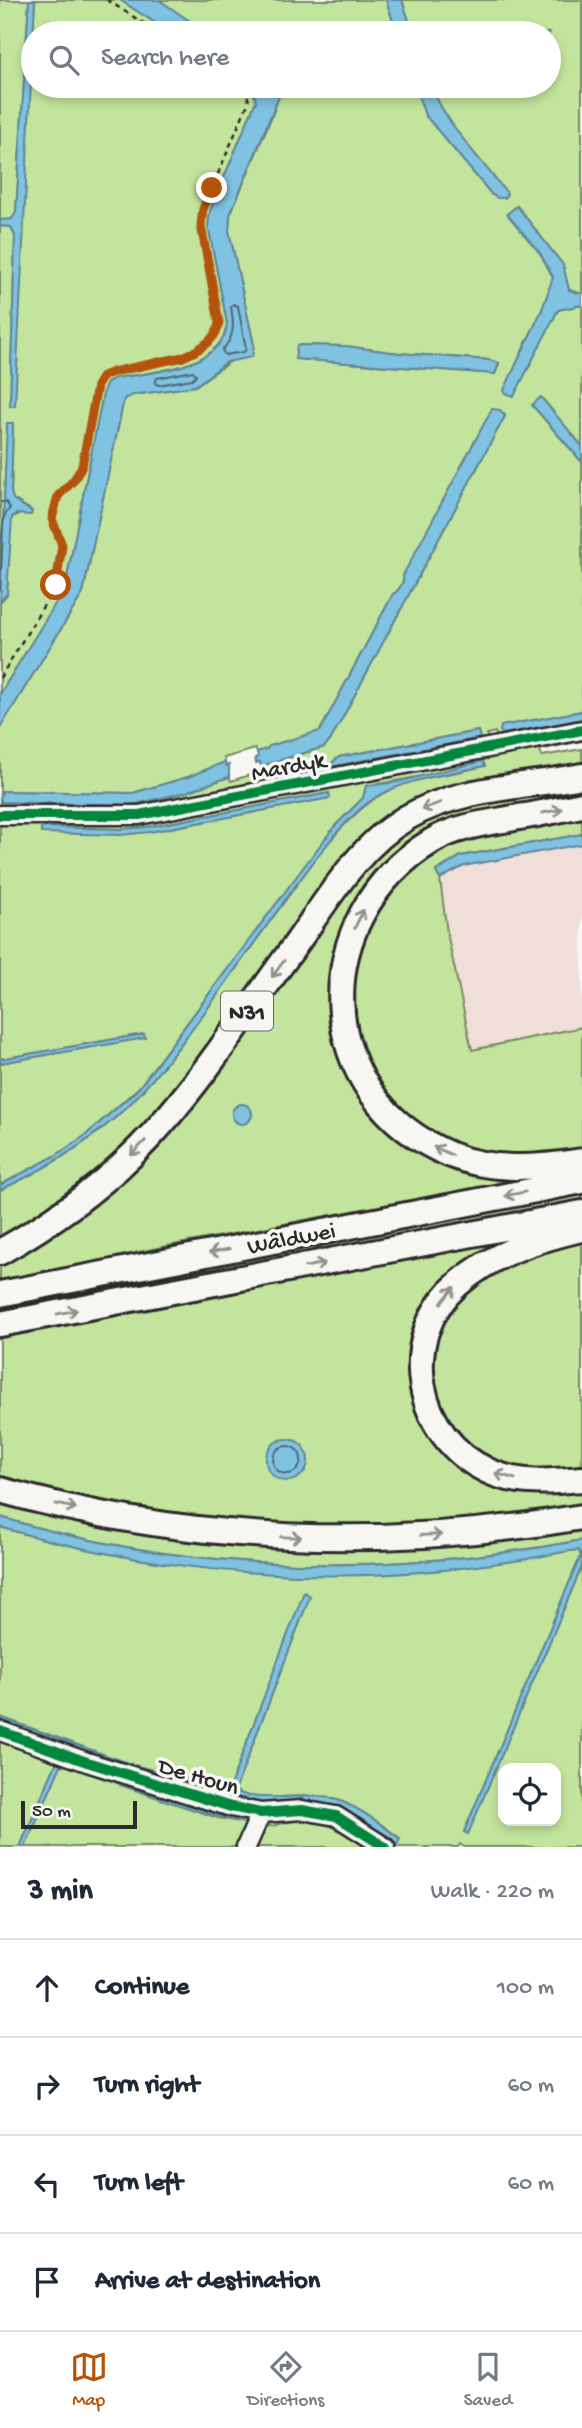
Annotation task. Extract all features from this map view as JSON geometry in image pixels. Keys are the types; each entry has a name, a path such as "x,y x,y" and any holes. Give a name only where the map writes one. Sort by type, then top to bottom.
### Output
{"highway":[{"name":"N31","path":"0,1252 66,1212 132,1155 164,1121 364,852 384,832 425,807 451,799 582,776"},
{"path":"582,805 457,830 432,841 401,864 384,880 362,912 345,956 341,983 341,1013 353,1060 378,1102 410,1132 433,1147 494,1166 550,1166 582,1161"},
{"name":"Wâldwei","path":"0,1294 582,1181"},
{"name":"Wâldwei","path":"0,1324 582,1213"},
{"path":"582,1229 522,1245 491,1259 456,1286 443,1300 429,1325 421,1366 423,1390 431,1416 450,1444 465,1458 491,1472 520,1480 553,1482 582,1479"},
{"path":"0,1490 140,1522 278,1537 363,1538 484,1532 582,1517"}],"street":[{"name":"Mardyk","path":"0,815 139,815 582,730"},
{"name":"De Houn","path":"0,1731 231,1807 261,1813 302,1810 325,1813 347,1821 385,1847"},
{"name":"De Houn","path":"246,1847 261,1813"}],"path":[{"path":"107,0 140,21"},
{"path":"0,678 56,585 62,545 52,519 58,496 74,480 82,466 97,386 103,376 183,357 193,353 219,330 201,225 203,209 248,98"}],"shaded area":[{"path":"582,844 582,1027 472,1050 447,933 440,879 464,866"}],"green space":[{"path":"0,0 29,0 28,21 21,21 23,98 16,212 15,217 9,220 0,220"},
{"path":"35,0 120,0 152,21 34,21"},
{"path":"159,0 386,0 393,21 190,21"},
{"path":"402,0 582,0 582,294 569,290 563,265 517,206 507,214 540,253 553,277 543,307 505,393 514,395 558,310 582,305 582,446 569,430 532,405 582,462 582,711 501,726 504,734 582,719 582,727 498,740 495,732 487,734 488,743 267,782 261,766 324,747 330,741 505,416 504,413 492,409 404,575 401,586 393,594 320,731 257,752 255,749 224,758 225,762 188,777 133,793 2,791 0,795 0,728 83,593 124,399 133,395 195,386 254,345 229,231 230,215 278,98 419,98 425,115 492,195 506,193 455,128 436,98 561,98 561,21 409,21","holes":["298,345 345,346 489,360 499,364 495,374 296,359","478,731 479,738 317,768 332,763 339,757"]},
{"path":"30,98 255,98 210,211 208,225 227,323 223,338 213,350 183,366 115,378 108,382 104,389 65,588 0,694 0,602 7,594 10,526 12,517 31,510 13,499 11,492 13,423 8,423 0,579 0,226 11,227 15,236 10,405 14,406"},
{"path":"582,734 582,741 540,750 542,756 582,749 582,767 403,815 128,1151 0,1245 0,1190 77,1147 128,1106 195,1025 309,867 346,823 386,791 413,781 485,765 366,786 363,798 335,826 139,1087 86,1135 55,1156 0,1185 0,1063 144,1038 144,1034 0,1059 0,820 117,820","holes":["329,793 330,798 149,832 41,832 41,827 148,827"]},
{"path":"253,774 256,783 253,790 171,807 0,810 0,799 3,802 132,805 186,792 229,777 231,781"},
{"path":"582,784 582,796 485,816 364,898 338,1030 410,1139 552,1173 152,1249 0,1283 0,1257 84,1202 362,865 397,834 449,811"},
{"path":"582,815 582,834 461,856 436,871 440,879 447,933 472,1050 582,1027 582,1157 471,1155 396,1113 359,1057 348,983 375,905 439,845"},
{"path":"582,1191 582,1205 0,1316 0,1305"},
{"path":"582,1234 582,1474 532,1475 474,1456 438,1412 427,1357 452,1298 530,1247"},
{"path":"522,1236 439,1297 422,1408 523,1492 582,1492 582,1508 450,1527 198,1525 0,1483 0,1336"},
{"path":"0,1503 117,1531 237,1547 297,1550 417,1548 582,1526 582,1540 436,1560 290,1564 144,1550 72,1536 0,1517"},
{"path":"0,1527 108,1553 219,1569 275,1573 387,1574 459,1568 578,1550 581,1555 464,1832 468,1833 582,1566 582,1847 464,1847 460,1844 458,1847 391,1847 337,1813 315,1808 262,1809 232,1804 88,1759 0,1727 0,1722 104,1761 167,1779 168,1774 133,1765 0,1717","holes":["304,1593 310,1596 235,1790 253,1797 318,1796 338,1800 366,1814 400,1838 397,1844 339,1808 315,1802 247,1803 178,1782 179,1777 224,1790 230,1786"]},
{"path":"0,1734 250,1816 242,1847 25,1847 61,1765 68,1765 69,1762 56,1764 20,1847 0,1847","holes":["122,1782 200,1808 247,1819 246,1823 218,1818 120,1785"]},
{"path":"302,1814 334,1820 380,1847 375,1847 356,1833 326,1820 304,1817 281,1820 266,1827 285,1822 310,1821 340,1830 368,1847 250,1847 259,1830 269,1820 283,1815"}],"water":[{"path":"29,0 35,0 34,21 28,21"},
{"path":"120,0 159,0 190,21 152,21"},
{"path":"386,0 402,0 409,21 393,21"},
{"path":"23,98 30,98 15,406 10,406 15,236 11,227 0,226 0,220 12,219 16,212"},
{"path":"255,98 278,98 230,215 229,231 254,345 252,357 227,362 195,386 133,395 124,399 83,593 0,728 0,694 65,588 104,389 108,382 115,378 183,366 213,350 223,338 227,323 208,225 210,211"},
{"path":"419,98 436,98 455,128 507,193 505,198 492,195 425,115"},
{"path":"517,206 563,265 569,290 582,294 582,305 558,310 514,396 504,390 542,310 553,277 540,253 507,214"},
{"path":"297,345 345,346 499,363 495,374 295,359"},
{"path":"541,397 582,446 582,462 532,405"},
{"path":"492,409 500,410 505,416 330,741 324,747 261,766 260,762 256,763 257,752 269,746 320,731 393,594 401,586 403,575"},
{"path":"7,423 13,423 11,492 13,499 32,512 31,515 16,514 12,517 7,594 0,602"},
{"path":"582,711 582,719 504,734 500,731 501,726"},
{"path":"478,731 480,738 319,769 317,766 332,763 339,757"},
{"path":"483,761 485,766 403,785 365,805 314,860 198,1022 128,1106 77,1147 0,1190 0,1185 55,1156 86,1135 139,1088 335,826 363,798 366,786 397,782"},
{"path":"225,762 226,766 229,765 229,777 186,792 132,805 2,802 0,799 2,791 133,793 188,777"},
{"path":"329,793 330,798 149,832 121,835 41,833 41,827 148,827"},
{"path":"582,834 582,844 464,866 440,879 436,872 461,856"},
{"path":"144,1034 145,1038 0,1063 0,1059"},
{"path":"242,1104 249,1107 252,1114 249,1121 242,1124 235,1121 232,1114 235,1107"},
{"path":"287,1439 302,1445 308,1460 302,1475 287,1481 272,1475 266,1460 272,1445"},
{"path":"0,1517 71,1536 144,1550 290,1564 436,1560 582,1540 582,1566 468,1834 464,1832 581,1555 578,1550 442,1570 331,1576 275,1574 219,1570 108,1554 0,1527"},
{"path":"304,1592 310,1596 235,1790 253,1796 320,1797 340,1801 367,1815 400,1839 397,1845 339,1808 315,1802 261,1804 224,1797 178,1782 179,1777 224,1790 230,1786"},
{"path":"0,1717 133,1765 168,1774 167,1779 104,1761 0,1722"},
{"path":"58,1759 69,1762 68,1766 61,1765 25,1847 20,1847"},
{"path":"82,1767 200,1808 247,1819 246,1823 162,1799 81,1769"}],"cycle path":[{"path":"0,815 139,815 582,730"},
{"path":"0,1731 87,1762 231,1807 261,1813 302,1810 336,1816 385,1847"}],"route":[{"path":"56,585 62,545 52,519 58,496 74,480 82,466 97,386 103,376 183,357 193,353 219,330 201,225 203,209 212,188"}]}
